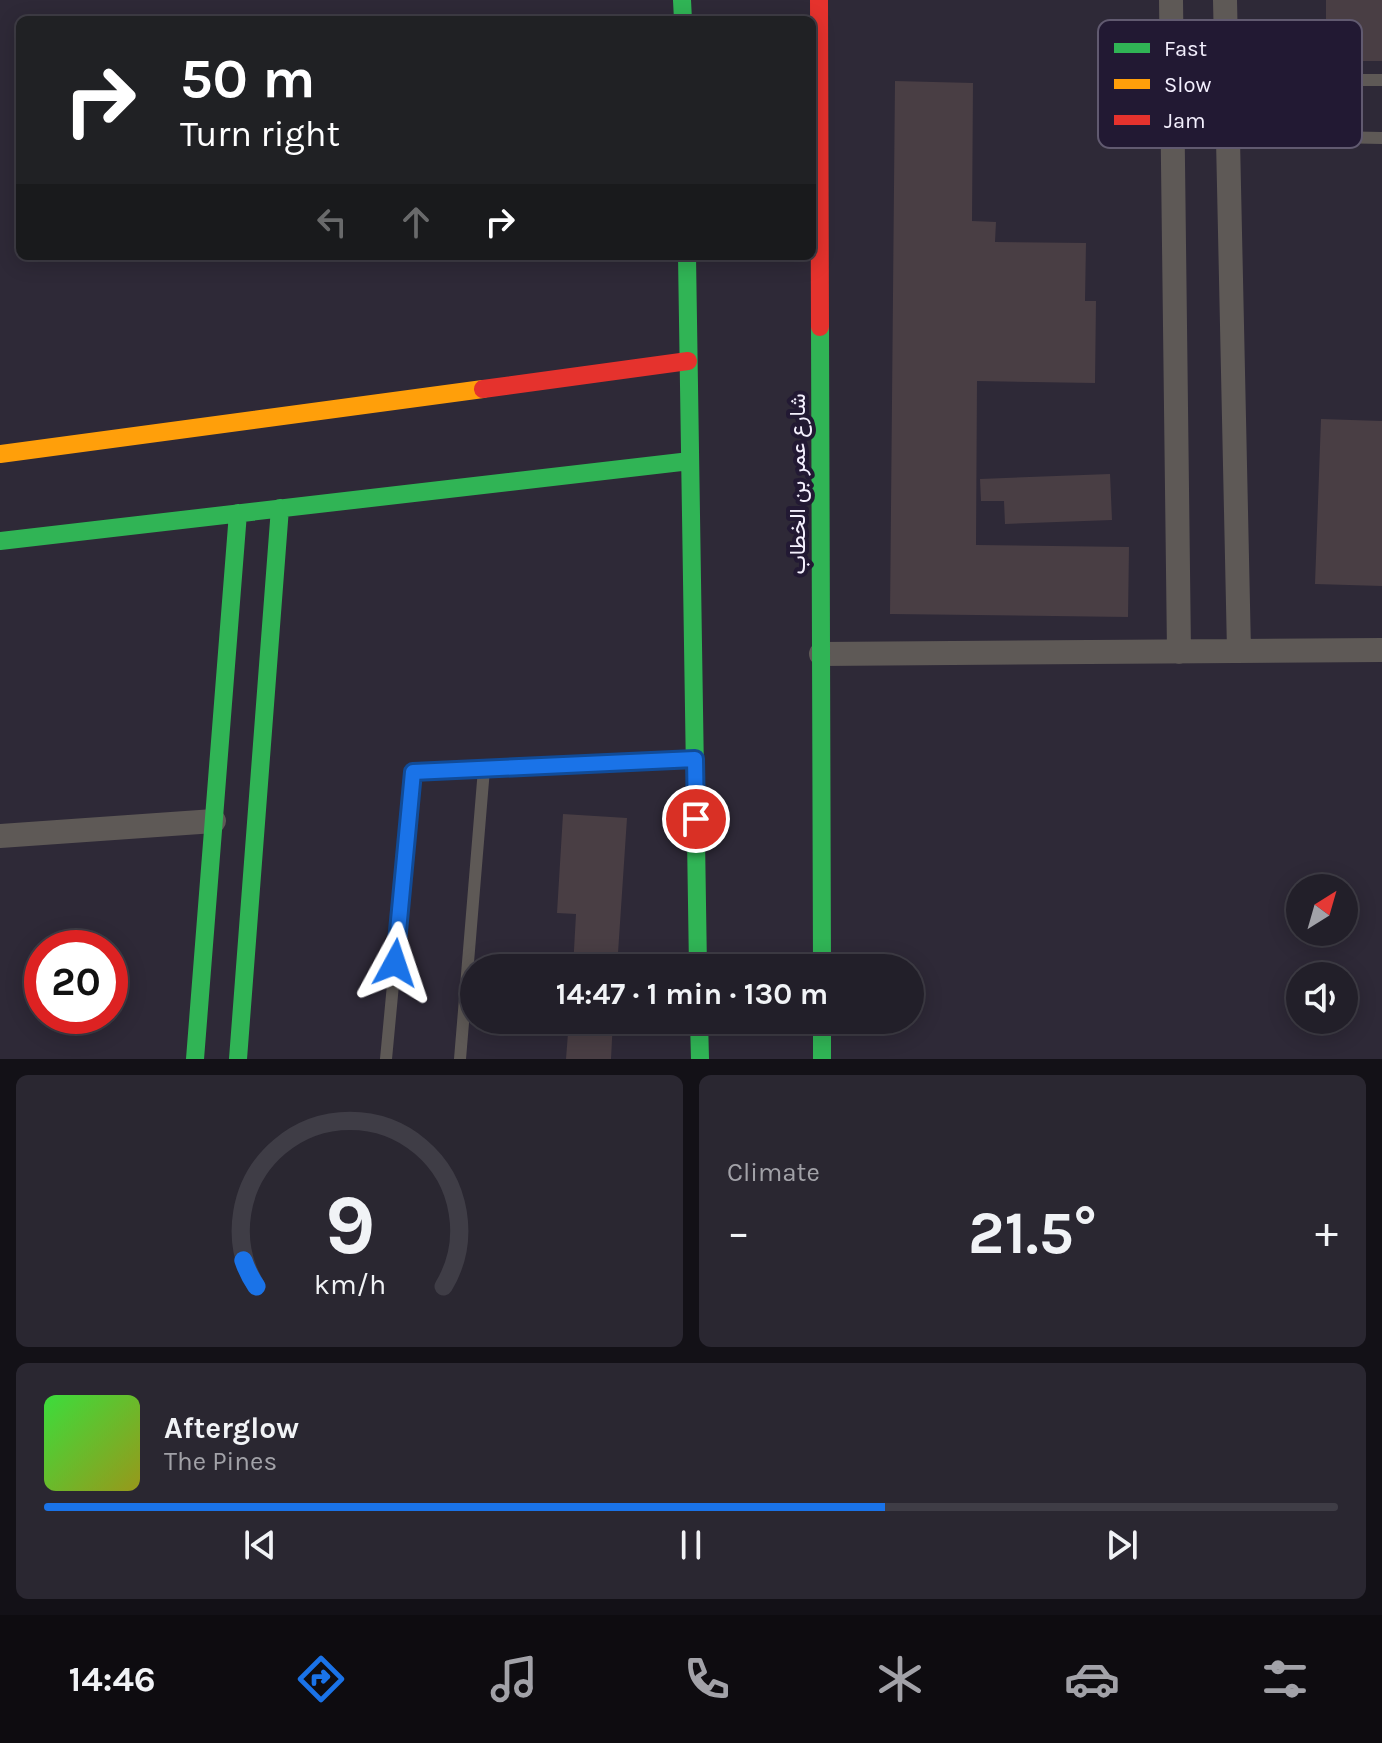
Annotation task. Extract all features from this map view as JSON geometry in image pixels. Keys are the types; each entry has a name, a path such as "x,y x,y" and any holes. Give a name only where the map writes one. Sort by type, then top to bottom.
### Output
{"street":[{"name":"شارع عمر بن الخطاب","path":"819,0 822,954"},
{"path":"1171,0 1171,20"},
{"path":"1225,0 1226,20"},
{"path":"1173,148 1179,652"},
{"path":"1228,148 1239,651"},
{"path":"687,260 698,954"},
{"path":"0,454 688,361"},
{"path":"0,541 690,461"},
{"path":"238,1059 280,508"},
{"path":"195,1059 238,513"},
{"path":"821,654 1382,650"},
{"path":"0,836 214,821"},
{"path":"699,1034 700,1059"},
{"path":"822,1034 822,1059"}],"lane":[{"path":"1362,138 1382,138"},
{"path":"386,1059 413,772 695,759"},
{"path":"460,1059 484,769"}],"building":[{"path":"1326,0 1382,0 1382,61 1362,61 1362,20 1326,20"},
{"path":"895,81 973,83 972,221 996,222 995,242 1086,243 1085,301 1096,301 1095,383 977,381 976,545 1129,547 1128,617 890,614"},
{"path":"1321,419 1382,421 1382,586 1315,584"},
{"path":"1110,474 1112,520 1005,524 1004,501 981,501 980,479"},
{"path":"563,814 627,818 618,954 574,954 576,914 557,913"},
{"path":"568,1034 612,1034 611,1059 566,1059"}],"traffic: fast":[{"path":"682,0 683,16"},
{"path":"687,260 698,954"},
{"path":"820,327 822,954"},
{"path":"0,541 690,461"},
{"path":"238,1059 280,508"},
{"path":"195,1059 238,513"},
{"path":"699,1034 700,1059"},
{"path":"822,1034 822,1059"}],"traffic: slow":[{"path":"0,454 483,389"}],"traffic: jam":[{"path":"819,0 820,327"},
{"path":"483,389 688,361"}],"route":[{"path":"395,963 413,772 695,759 696,819"}]}
